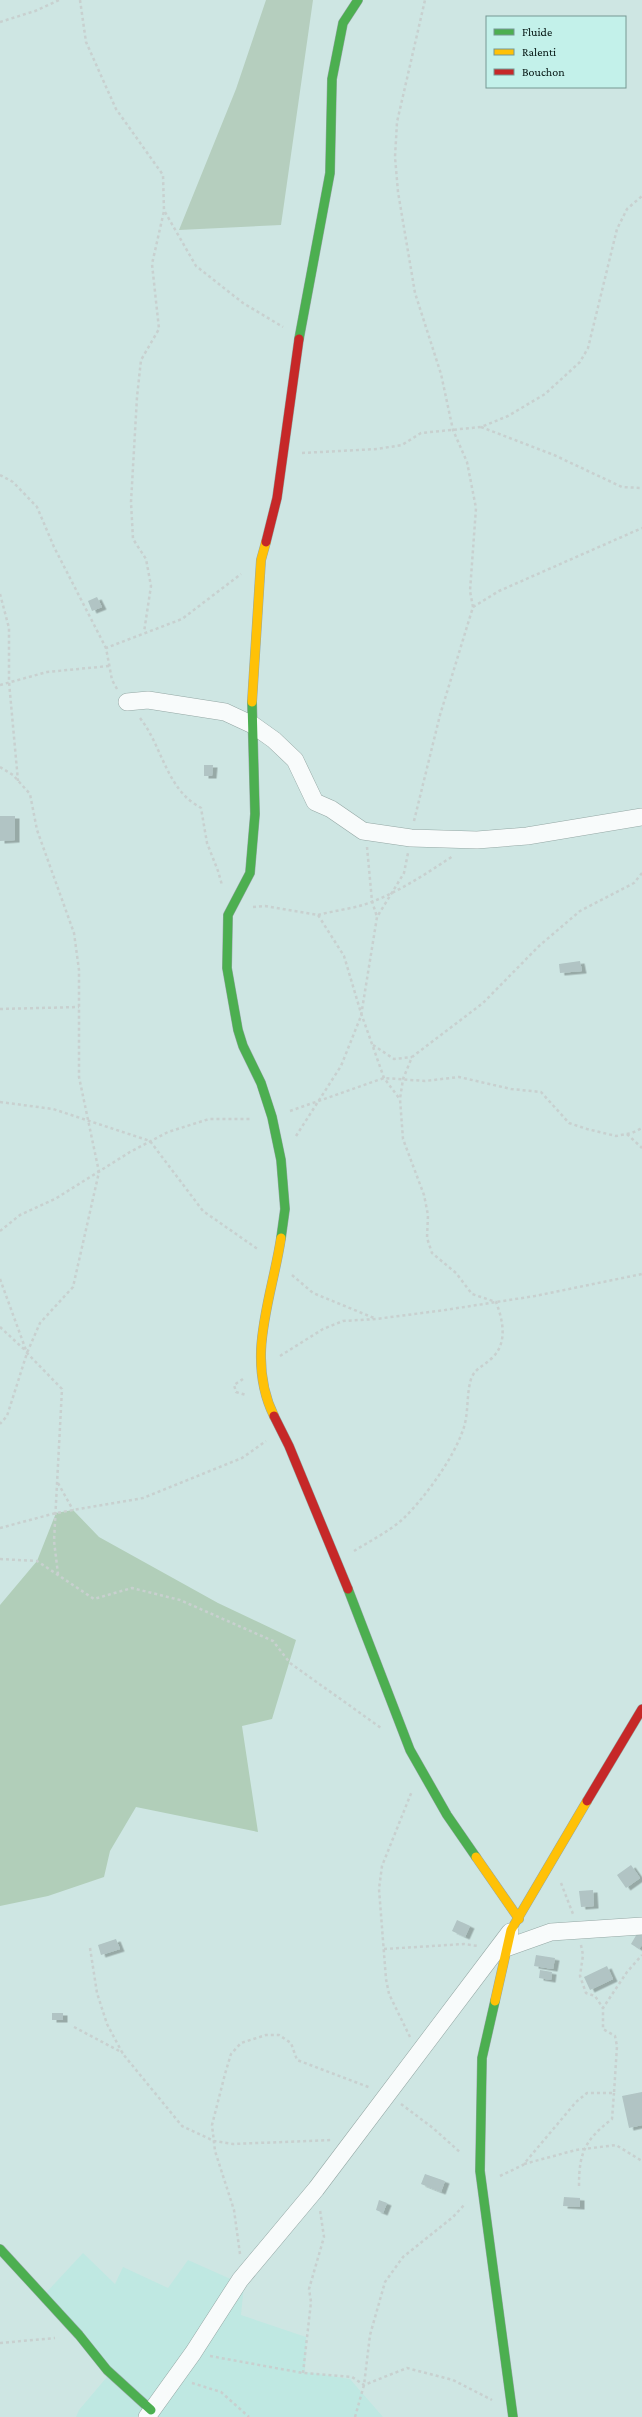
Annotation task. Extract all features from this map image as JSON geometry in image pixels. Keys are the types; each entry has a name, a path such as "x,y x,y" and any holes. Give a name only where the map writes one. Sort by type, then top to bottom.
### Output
{"street":[{"path":"358,0 343,23 332,79 330,173 300,338 277,498 261,560 256,610 253,725 254,814 250,873 228,915 226,935 227,968 240,1036 261,1083 272,1117 281,1160 285,1209 263,1324 260,1368 265,1398 281,1430 364,1628 410,1750 447,1815 515,1925"},
{"path":"127,702 148,700 225,712 253,725 274,740 295,760 315,802 331,809 363,831 411,838 477,840 527,836 642,817"},
{"path":"0,2249 79,2335 107,2370 149,2413 193,2353 240,2280 316,2189 418,2053 501,1948 642,1709"},
{"path":"501,1948 551,1932 642,1926"},
{"path":"501,1948 482,2058 480,2171 513,2417"}],"path":[{"path":"0,22 35,11 59,0"},
{"path":"80,0 86,42 116,109 163,175 164,211 152,264 159,329 141,360 136,397 131,502 133,539 146,559 151,586 144,632"},
{"path":"281,1160 317,1101 341,1066 361,1016 377,917 404,873 434,737 473,607 470,591 476,508 467,462 453,430 441,374 415,293 398,192 395,157 397,122 426,0"},
{"path":"284,457 306,452 377,449 402,445 421,433 481,426 508,416 545,394 580,362 588,348 617,229 627,209 642,196"},
{"path":"164,211 196,266 243,303 300,338"},
{"path":"481,426 554,455 622,487 642,488"},
{"path":"0,475 13,482 37,507 54,547 106,648"},
{"path":"473,607 499,591 642,528"},
{"path":"0,594 9,628 9,682 18,781"},
{"path":"0,685 47,672 109,666"},
{"path":"0,767 18,781 30,794 37,830 74,933 79,970 78,1077 98,1172 73,1287 40,1323 27,1353 7,1416 0,1424"},
{"path":"363,831 372,901 377,917"},
{"path":"318,915 372,901 390,894 412,883 477,840"},
{"path":"372,1045 394,1059 412,1057 483,1003 539,946 580,912 634,883 642,873"},
{"path":"0,1009 79,1007"},
{"path":"412,1057 403,1080 400,1099 403,1139 424,1195 428,1215 427,1238 432,1253 456,1273 472,1294 496,1302"},
{"path":"0,1231 20,1215 55,1199 150,1141 168,1132 209,1119 237,1120 272,1117 384,1078 425,1081 459,1077 511,1089 540,1092 569,1123 616,1136 627,1134 642,1128"},
{"path":"0,1102 53,1109 150,1141 203,1211 276,1262 313,1293 376,1319"},
{"path":"627,1134 642,1148"},
{"path":"260,1368 323,1329 343,1320 376,1319 496,1302 642,1274"},
{"path":"0,1279 27,1353"},
{"path":"337,1563 403,1518 440,1474 463,1430 471,1380 475,1370 492,1358 499,1349 502,1337 502,1319 496,1302"},
{"path":"0,1327 62,1389 54,1541 58,1575"},
{"path":"0,1528 56,1513 143,1498 242,1458 281,1430"},
{"path":"58,1483 73,1510"},
{"path":"0,1559 37,1561 94,1599 132,1588 180,1600 273,1641 290,1663 386,1732"},
{"path":"418,2053 389,1994 379,1889 382,1866 420,1768"},
{"path":"384,1949 464,1944 501,1948"},
{"path":"90,1948 97,1993 107,2024 124,2054 182,2126 214,2142 233,2144 353,2140"},
{"path":"579,2186 579,2162 583,2149 596,2131 612,2119 617,2046 615,2036 603,2028 603,2008 627,1972 642,1955"},
{"path":"74,2027 124,2054"},
{"path":"240,2280 240,2255 234,2210 215,2151 212,2124 231,2054 242,2043 266,2035 279,2035 291,2043 297,2060 387,2094 433,2128 480,2171"},
{"path":"523,2165 576,2102 587,2093 614,2093"},
{"path":"355,2417 364,2384 370,2334 385,2282 403,2257 453,2217 482,2184 523,2165 583,2149 616,2145 642,2161"},
{"path":"303,2373 311,2302 309,2289 324,2237 316,2189"},
{"path":"0,2343 79,2335"},
{"path":"193,2353 303,2373 352,2378 364,2384 407,2368 453,2380 495,2402"},
{"path":"175,2378 221,2392 249,2417"}],"shaded area":[{"path":"266,0 313,0 281,225 179,230 236,89"},
{"path":"73,1510 99,1537 218,1603 296,1640 272,1719 242,1726 258,1832 136,1807 110,1851 104,1877 48,1896 0,1906 0,1605 37,1561 56,1513"},
{"path":"83,2253 115,2284 123,2267 168,2288 188,2260 244,2285 241,2315 306,2337 305,2372 350,2379 383,2417 76,2417 79,2410 112,2371 43,2296"}],"building":[{"path":"97,597 102,607 92,611 88,601"},
{"path":"204,765 213,765 212,776 204,776"},
{"path":"0,816 15,816 15,840 0,841"},
{"path":"580,961 582,971 560,973 559,964"},
{"path":"631,1865 640,1878 626,1888 617,1875"},
{"path":"593,1890 594,1906 581,1907 579,1891"},
{"path":"457,1920 470,1926 465,1937 452,1931"},
{"path":"638,1932 642,1934 642,1945 639,1949 631,1944"},
{"path":"116,1939 120,1949 101,1955 98,1945"},
{"path":"536,1955 555,1958 553,1969 534,1966"},
{"path":"607,1966 613,1979 590,1990 584,1977"},
{"path":"540,1970 552,1972 551,1980 539,1978"},
{"path":"52,2013 63,2013 63,2020 52,2020"},
{"path":"642,2092 642,2125 629,2128 622,2096"},
{"path":"425,2174 445,2181 441,2192 421,2184"},
{"path":"564,2197 580,2198 580,2207 563,2206"},
{"path":"379,2200 387,2203 383,2213 376,2210"}],"traffic: fast":[{"path":"299,339 330,173 332,79 343,23 358,0"},
{"path":"252,702 255,814 250,873 228,915 227,968 238,1030 243,1046 261,1083 272,1117 281,1160 285,1209 281,1238"},
{"path":"348,1589 410,1750 447,1815 476,1857"},
{"path":"495,2001 482,2058 480,2171 513,2417"},
{"path":"0,2249 79,2335 107,2370 151,2410"}],"traffic: slow":[{"path":"252,702 261,560 266,542"},
{"path":"274,1416 266,1394 262,1372 261,1350 263,1327 281,1238"},
{"path":"495,2001 511,1930 587,1801"},
{"path":"476,1857 519,1919"}],"traffic: jam":[{"path":"266,542 277,498 299,339"},
{"path":"274,1416 289,1446 348,1589"},
{"path":"587,1801 642,1709"}]}
